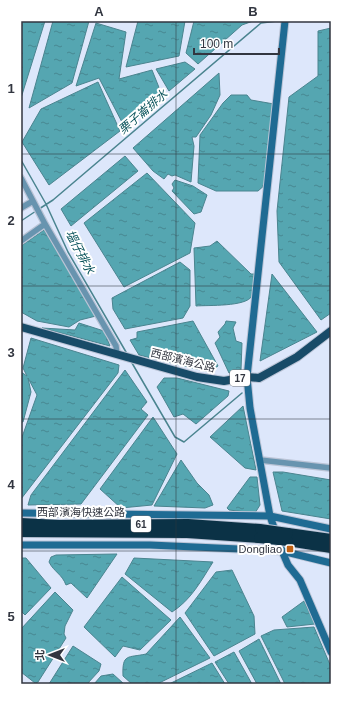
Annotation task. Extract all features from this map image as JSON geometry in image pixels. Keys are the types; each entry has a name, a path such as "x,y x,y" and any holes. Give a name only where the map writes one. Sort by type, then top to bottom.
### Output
{"highway":[{"name":"西部濱海快速公路","path":"21,523 188,524 260,534"},
{"name":"西部濱海快速公路","path":"21,532 260,534"},
{"name":"61","path":"260,534 331,540"},
{"name":"61","path":"288,537 331,548"}],"main road":[{"path":"285,21 247,377 250,408 270,516 288,565 300,580 331,652"},
{"name":"西部濱海公路","path":"21,327 197,377 224,381 247,377 259,378 297,357 331,332"},
{"path":"21,513 270,516 331,529"},
{"path":"21,545 150,545 282,551 331,563"}],"street":[{"path":"21,178 45,224 116,346 117,354"},
{"path":"21,208 33,201"},
{"path":"21,241 45,224"},
{"path":"260,460 331,468"}],"water":[{"path":"21,21 45,21 21,98"},
{"path":"53,21 89,21 72,83 29,108"},
{"path":"138,21 185,21 179,56 126,67"},
{"path":"194,21 253,21 242,25 198,64 186,53"},
{"path":"96,23 126,32 119,79 152,70 162,95 124,126 99,78 76,86"},
{"path":"331,28 331,313 321,320 279,262 277,211 289,97 318,76 318,31"},
{"path":"185,62 195,69 169,91 156,69"},
{"path":"219,73 220,95 211,115 196,137 192,137 194,146 191,182 175,175 172,176 168,174 164,179 153,171 133,148"},
{"path":"98,82 120,131 49,185 22,142 41,109"},
{"path":"231,95 247,95 251,100 274,104 266,184 258,191 216,191 198,183 200,135 223,103"},
{"path":"125,156 138,171 71,226 61,209"},
{"path":"147,173 195,223 190,253 124,287 84,223"},
{"path":"175,180 193,186 207,195 201,212 194,214 172,191 174,188 172,184"},
{"path":"44,230 96,316 80,320 69,327 37,321 21,312 21,246"},
{"path":"217,241 251,274 255,274 253,294 248,300 235,304 196,306 194,248 210,246"},
{"path":"180,262 190,270 190,306 183,318 125,329 113,309 112,298"},
{"path":"272,274 317,332 260,361"},
{"path":"193,321 218,366 209,372 139,355 130,340 137,338 137,332"},
{"path":"226,321 236,322 233,328 236,341 242,343 241,370 229,373 215,343 220,337 218,332"},
{"path":"79,323 104,331 110,346 42,328 75,330"},
{"path":"31,338 119,365 118,373 21,499 21,440 37,395 28,378 31,392 23,422 21,422 21,372 27,376 23,368"},
{"path":"125,370 147,402 141,409 148,415 81,504 28,505 31,495"},
{"path":"164,378 177,378 229,391 228,396 196,424 183,414 174,417 157,387"},
{"path":"243,406 256,470 245,468 210,437"},
{"path":"153,417 177,454 152,505 121,508 100,489"},
{"path":"181,460 197,483 209,495 213,505 205,508 154,506"},
{"path":"273,472 283,472 331,480 331,519 282,511"},
{"path":"250,477 257,477 260,505 255,513 229,510 227,508"},
{"path":"117,554 87,598 71,583 66,585 49,562 51,557 56,555"},
{"path":"21,558 26,558 51,588 25,615 21,611"},
{"path":"134,558 213,562 190,596 172,612 125,574"},
{"path":"232,570 254,616 255,634 214,656 185,613 216,572"},
{"path":"122,577 171,620 140,650 123,646 115,657 84,627"},
{"path":"55,592 73,610 65,626 64,634 66,638 38,682 35,683 21,672 21,629"},
{"path":"304,601 315,624 287,627 282,617"},
{"path":"180,617 210,658 157,684 132,684 123,676 125,660 127,658 146,654"},
{"path":"314,627 331,667 331,684 285,684 261,636 274,630"},
{"path":"259,639 281,684 257,684 239,651"},
{"path":"73,646 101,664 99,671 87,684 49,684"},
{"path":"234,652 252,684 229,684 215,662"},
{"path":"212,663 225,684 169,684"},
{"path":"113,674 124,684 94,684 101,676"}],"waterway":[{"name":"栗子崙排水","path":"39,209 53,200 261,23 277,21"},
{"name":"塭仔排水","path":"21,160 46,204 68,252 126,352"},
{"name":"栗子崙排水","path":"21,221 36,211"},
{"name":"塭仔排水","path":"132,363 175,437 184,442 242,393"}],"place":[{"name":"Dongliao","path":"290,549"}]}
